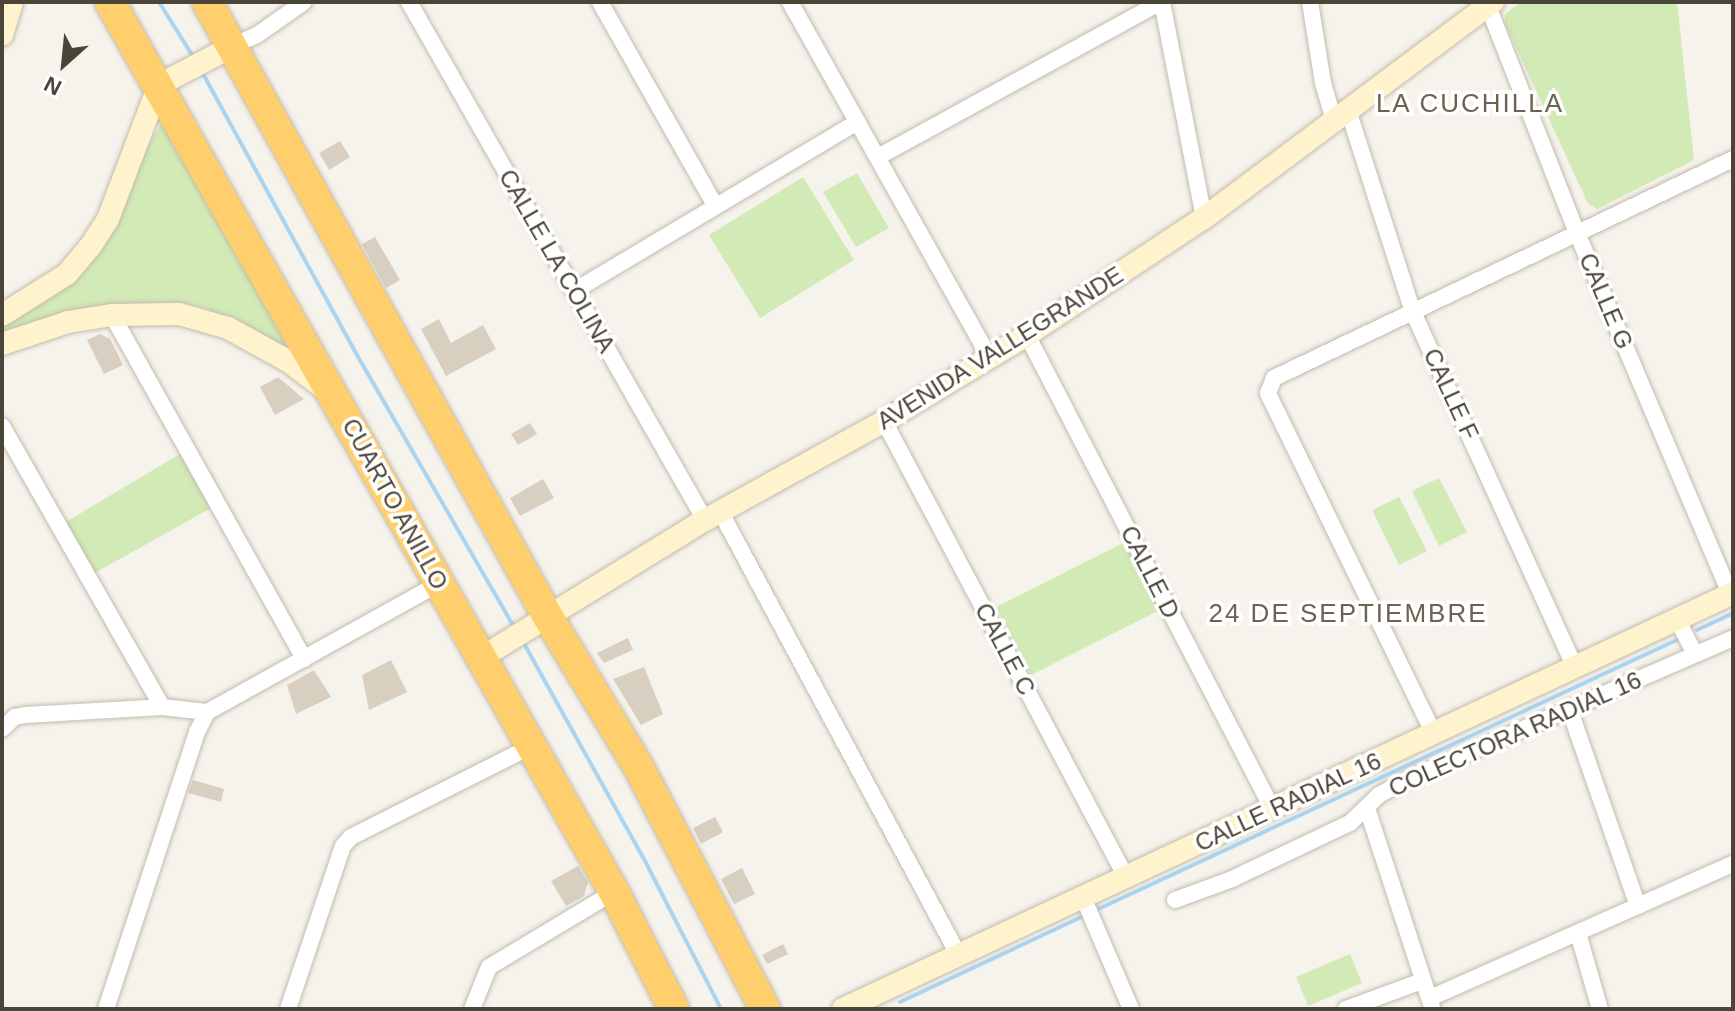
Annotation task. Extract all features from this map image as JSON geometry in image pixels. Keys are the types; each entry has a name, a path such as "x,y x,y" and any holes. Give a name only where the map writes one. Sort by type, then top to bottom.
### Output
{"highway":[{"name":"CUARTO ANILLO","path":"110,2 168,81 334,396 614,892 674,1009"},
{"path":"207,2 224,52 528,629 639,768 765,1009"}],"street":[{"path":"2,35 12,2"},
{"path":"2,315 67,274 90,247 108,219 168,81 257,35 304,2"},
{"name":"CALLE LA COLINA","path":"409,2 574,291 712,516 958,954"},
{"path":"600,2 715,205"},
{"path":"791,2 989,357"},
{"path":"878,157 1162,2 1204,218"},
{"name":"CALLE F","path":"1310,2 1323,83 1342,118 1413,312 1575,667"},
{"name":"AVENIDA VALLEGRANDE","path":"482,657 712,516 884,421 1027,335 1204,218 1342,118 1481,7"},
{"name":"CALLE G","path":"1481,7 1731,593"},
{"path":"574,291 858,122"},
{"path":"1434,734 1268,393 1274,378 1733,159"},
{"path":"2,344 68,322 140,312 179,314 228,328 288,361 334,396"},
{"path":"112,315 304,659"},
{"name":"CALLE D","path":"1027,335 1273,810"},
{"name":"CALLE C","path":"884,421 1126,877"},
{"path":"2,426 162,707"},
{"path":"106,1009 197,732 207,712 440,583"},
{"name":"CALLE RADIAL 16","path":"843,1009 1273,810 1404,766 1434,734 1678,621 1731,593"},
{"path":"1678,621 1695,654"},
{"name":"COLECTORA RADIAL 16","path":"1175,900 1232,879 1350,823 1404,766 1569,708 1733,638"},
{"path":"2,729 7,721 25,715 162,707 207,712"},
{"path":"1569,708 1638,906"},
{"path":"288,1009 343,846 351,837 532,746"},
{"path":"1367,808 1431,1004 1578,933 1733,864"},
{"path":"472,1009 489,967 614,892"},
{"path":"1083,897 1131,1009"},
{"path":"1578,933 1600,1009"},
{"path":"1346,1009 1422,981"}],"green space":[{"path":"1521,2 1677,2 1694,160 1597,209 1588,204 1505,23 1505,14"},
{"path":"165,117 296,356 256,330 205,308 176,302 114,304 2,339 2,325 67,287 88,268 121,216 146,149"},
{"path":"857,173 889,228 856,247 823,192"},
{"path":"803,177 854,260 760,318 709,235"},
{"path":"180,454 211,508 93,574 64,523"},
{"path":"1439,478 1467,532 1439,546 1412,491"},
{"path":"1399,497 1427,551 1399,565 1372,510"},
{"path":"1127,541 1162,609 1031,675 996,607"},
{"path":"1350,954 1362,983 1308,1006 1296,977"}],"building":[{"path":"340,141 350,157 329,170 319,153"},
{"path":"375,237 400,280 386,288 362,244"},
{"path":"439,319 451,343 483,325 496,349 446,376 421,329"},
{"path":"100,334 110,339 123,365 104,374 87,340"},
{"path":"278,377 304,399 275,415 260,387"},
{"path":"530,423 537,434 518,445 511,434"},
{"path":"543,479 554,498 520,516 510,498"},
{"path":"628,638 633,650 604,663 597,653"},
{"path":"391,660 407,692 369,710 362,675"},
{"path":"644,667 663,714 641,725 613,679"},
{"path":"314,670 331,697 296,714 287,685"},
{"path":"193,780 224,789 221,802 188,793"},
{"path":"715,817 723,832 701,844 693,828"},
{"path":"578,866 588,882 584,896 566,906 551,881"},
{"path":"742,868 755,894 734,904 721,879"},
{"path":"783,944 788,954 767,964 762,955"}],"waterway":[{"path":"159,2 194,58"},
{"path":"202,72 361,362 515,629"},
{"path":"1697,630 1733,613"},
{"path":"1094,911 1679,639"},
{"path":"522,640 646,863 721,1009"},
{"path":"900,1002 1086,915"}],"district":[{"name":"LA CUCHILLA","path":"1470,104"},
{"name":"24 DE SEPTIEMBRE","path":"1348,614"}]}
